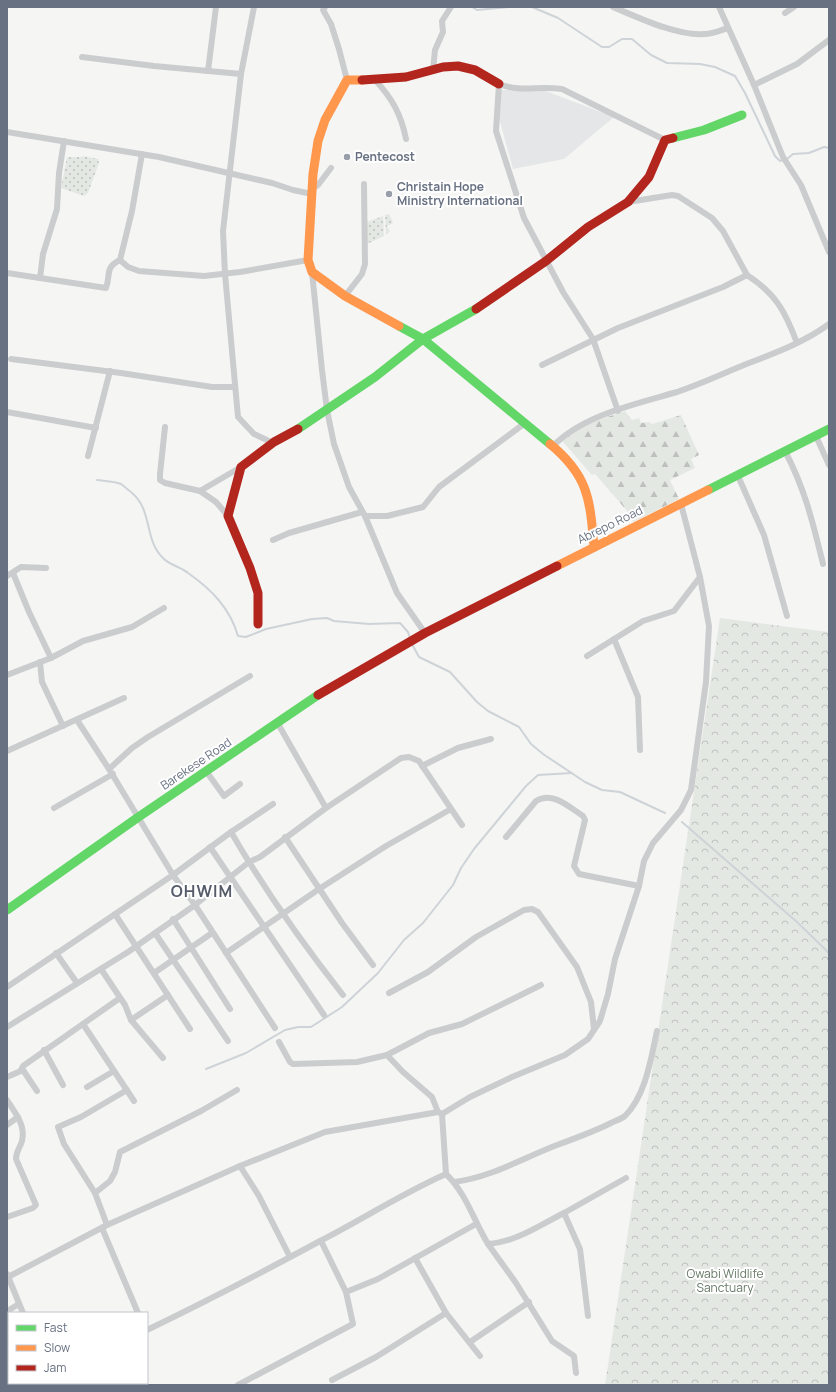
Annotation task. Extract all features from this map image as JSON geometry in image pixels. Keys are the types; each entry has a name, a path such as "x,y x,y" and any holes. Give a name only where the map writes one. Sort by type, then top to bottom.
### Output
{"street":[{"path":"208,71 216,7"},
{"path":"254,7 241,74 228,174 223,231 224,274 238,417 254,434 273,443"},
{"path":"325,7 323,10 331,24 347,80 323,124 312,192 308,260 312,272 327,410 334,444 349,487 364,514 398,592 425,633"},
{"path":"433,70 435,50 443,32 442,21 451,7"},
{"path":"613,7 662,28 703,35 728,28"},
{"path":"719,7 754,85 784,160 801,185 829,252"},
{"path":"785,13 794,7"},
{"path":"754,85 797,64 829,40"},
{"path":"82,57 154,66 241,74"},
{"path":"347,80 375,80 406,76 452,66 467,67 480,72 499,84 519,90 549,87 562,89 665,140 692,134 723,124 742,115"},
{"path":"375,80 394,102 402,118 406,138"},
{"path":"499,84 496,124 500,145 524,218 572,307 593,339 618,411"},
{"path":"7,132 142,154 272,183 293,190 312,192"},
{"path":"200,491 241,467 273,443 327,410 375,377 423,340 479,308 546,261 588,227 628,202 649,177 665,140"},
{"path":"40,278 43,254 56,209 59,173 64,142"},
{"path":"7,274 106,288 109,269 113,264 120,260 132,211 142,154"},
{"path":"312,192 331,168"},
{"path":"345,296 362,274 365,264 364,184"},
{"path":"628,202 672,195 678,196 712,218 724,231 747,275 765,287 779,304 797,343"},
{"path":"120,260 128,267 139,271 204,276 308,260"},
{"path":"312,272 345,296 423,340 553,446 577,471 584,483 590,504 594,547"},
{"path":"542,365 593,339 723,287 747,275"},
{"path":"553,446 564,435 576,427 618,411 703,383 797,343 829,324"},
{"path":"11,359 110,371 212,387 234,387"},
{"path":"88,456 110,371"},
{"path":"7,412 96,428"},
{"path":"273,540 289,533 364,514 387,516 423,507 439,487 525,423"},
{"path":"165,427 160,480 200,491 216,502 228,516 250,568 258,593 258,624"},
{"name":"Abrepo Road","path":"404,645 594,547 829,429"},
{"path":"816,436 829,465"},
{"path":"785,451 799,477 810,509 824,564"},
{"path":"228,516 241,467"},
{"path":"738,476 764,535 787,616"},
{"path":"23,1312 8,1275 105,1227 240,1166 325,1132 440,1113 512,1077 565,1055 588,1039 600,1021 608,994 615,959 639,886 644,861 650,849 681,810 691,790 708,656 709,626 700,577 681,504"},
{"path":"7,576 21,567 46,568"},
{"path":"13,573 26,606 51,658"},
{"path":"587,656 643,621 674,611 700,577"},
{"path":"7,675 51,658 83,641 132,626 164,608"},
{"path":"614,639 638,697 640,750"},
{"name":"Barekese Road","path":"7,909 277,722 349,676 404,645"},
{"path":"40,662 42,682 63,726"},
{"path":"54,808 111,771 132,748 148,737 250,676"},
{"path":"7,751 124,698"},
{"path":"77,720 111,771 137,818 173,875 195,905 275,1028"},
{"path":"277,722 326,808"},
{"path":"422,766 458,748 491,739"},
{"path":"7,1027 136,946 195,905 248,862 260,857 326,808 401,758 408,757 419,761 462,825"},
{"path":"206,771 224,796 240,784"},
{"path":"506,837 536,801 546,797 554,798 583,816 585,820 574,866 576,872 579,874 639,886"},
{"path":"7,987 173,875 231,832 273,804"},
{"path":"226,953 319,889 386,846 451,809"},
{"path":"231,832 248,862 307,949 343,995"},
{"path":"285,837 319,889 373,965"},
{"path":"210,847 229,878 324,1015"},
{"path":"389,993 428,972 476,937 524,910 532,909 538,912 577,967 591,1002 594,1030"},
{"path":"115,914 190,1029"},
{"path":"173,919 230,1009"},
{"path":"155,933 228,1041"},
{"path":"154,973 212,933"},
{"path":"56,953 77,983"},
{"path":"101,969 120,998 131,1020 162,1058"},
{"path":"279,1042 290,1062 294,1064 357,1062 387,1055 429,1033 462,1024 541,985"},
{"path":"131,1020 168,995"},
{"path":"7,1077 22,1070 23,1066 44,1050 120,998"},
{"path":"83,1024 134,1101"},
{"path":"454,1182 486,1175 557,1145 586,1135 624,1116 634,1102 645,1080 657,1031"},
{"path":"44,1050 63,1085"},
{"path":"387,1055 403,1072 432,1097 440,1113 446,1174 454,1182 471,1210 476,1224 488,1244 529,1302 552,1341 574,1356 576,1373"},
{"path":"22,1070 37,1091"},
{"path":"87,1086 114,1071"},
{"path":"127,1090 81,1117 58,1127 64,1144 95,1193 105,1227 138,1312"},
{"path":"95,1193 110,1181 115,1172 120,1152 201,1111 238,1090"},
{"path":"7,1100 24,1130 22,1142 16,1152 16,1159 36,1205 33,1208 7,1217"},
{"path":"7,1125 18,1117"},
{"path":"240,1166 259,1196 290,1257"},
{"path":"148,1329 321,1241 408,1191 446,1174"},
{"path":"488,1244 499,1243 515,1238 626,1178"},
{"path":"564,1212 580,1249 588,1316"},
{"path":"346,1292 378,1279 476,1224"},
{"path":"238,1385 353,1324 346,1292 321,1241"},
{"path":"415,1258 446,1313 480,1356"},
{"path":"470,1342 529,1302"},
{"path":"7,1311 19,1304"},
{"path":"332,1380 376,1357 446,1313"}],"shaded area":[{"path":"500,90 543,90 614,117 564,159 513,169 499,118"}],"green space":[{"path":"83,156 98,159 99,163 88,193 84,196 61,188 67,157"},
{"path":"389,214 393,223 387,226 390,232 386,234 385,215"},
{"path":"383,216 384,236 367,244 367,222"},
{"path":"625,411 632,420 639,418 641,423 649,422 652,424 681,415 699,455 691,459 695,468 670,480 679,499 633,522 628,512 595,474 592,475 562,441 574,431 582,427 600,419"},
{"name":"Owabi Wildlife Sanctuary","path":"720,618 829,632 829,1385 605,1385"}],"waterway":[{"path":"472,7 477,10 509,7"},
{"path":"532,7 558,18 602,47 609,47 622,39 632,39 651,55 667,63 700,64 715,67 735,76 745,93 775,156 780,161 783,160"},
{"path":"787,159 793,154 809,153 824,147 829,148"},
{"path":"97,480 121,484 131,492 143,508 150,534 157,551 166,561 185,571 196,579 219,600 230,617 238,636 246,637 266,629 312,619 327,618 334,621 369,624 400,623 408,632 410,638"},
{"path":"412,644 419,657 450,672 477,702 488,711 519,727 531,744 543,754 585,782 602,790 620,792 665,813"},
{"path":"206,1069 246,1053 285,1030 298,1027 311,1027 342,1007 378,973 404,940 423,923 453,885 461,868 474,849 526,786 538,775 572,773"},
{"path":"682,822 797,922 829,953"}],"traffic: fast":[{"path":"673,138 704,130 742,115"},
{"path":"298,429 375,377 423,339 476,309"},
{"path":"399,326 423,339 550,444"},
{"path":"708,490 829,429"},
{"path":"7,910 137,818 318,695"}],"traffic: slow":[{"path":"362,80 347,80 325,120 318,141 313,174 308,260 312,272 345,296 399,326"},
{"path":"550,444 573,467 580,478 589,502 594,547"},
{"path":"557,566 708,490"}],"traffic: jam":[{"path":"362,80 406,77 443,67 458,66 475,70 499,84"},
{"path":"476,309 546,261 588,227 628,202 649,177 665,140 673,138"},
{"path":"258,624 258,593 250,568 228,516 241,467 274,442 298,429"},
{"path":"318,695 425,633 557,566"}],"place":[{"name":"Pentecost","path":"347,157"},
{"name":"Christain Hope Ministry International","path":"389,194"}],"district":[{"name":"OHWIM","path":"202,891"}]}
